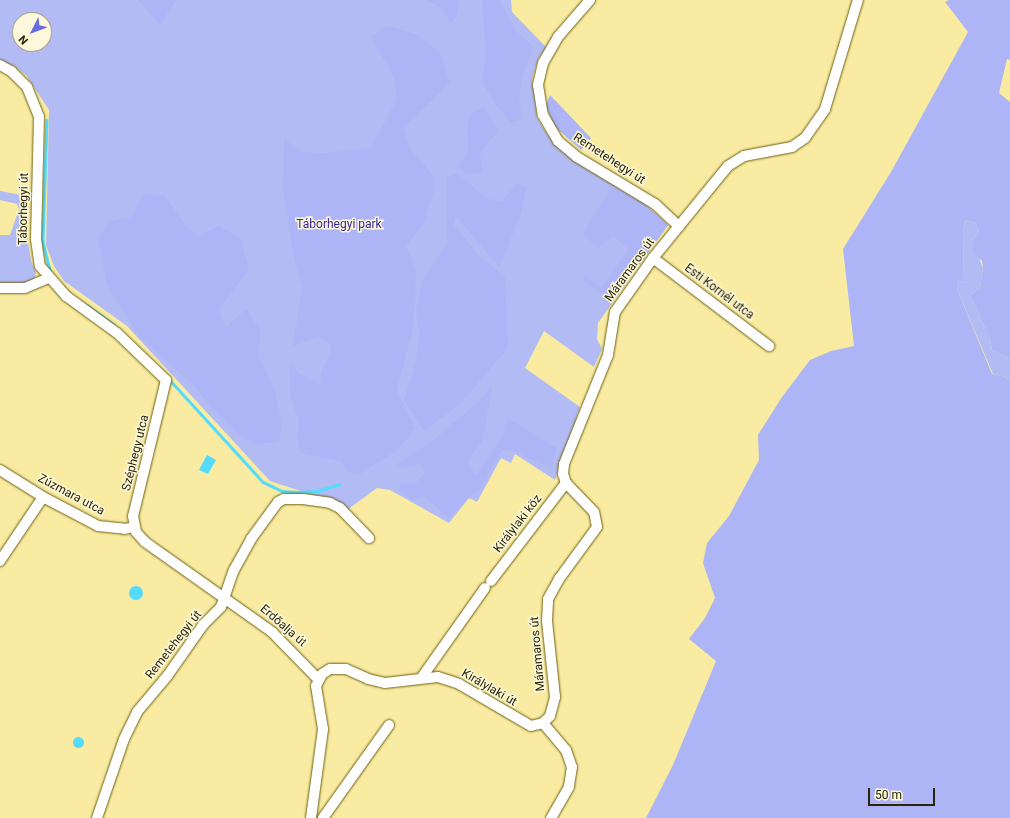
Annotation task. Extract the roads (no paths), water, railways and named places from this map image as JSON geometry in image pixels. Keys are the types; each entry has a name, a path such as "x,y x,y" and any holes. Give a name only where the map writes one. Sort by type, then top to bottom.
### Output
{"street":[{"name":"Remetehegyi út","path":"590,0 551,47 543,63 538,85 543,115 558,141 577,157 655,204 679,226"},
{"name":"Máramaros út","path":"543,723 550,716 555,697 547,620 548,599 559,579 597,527 594,512 566,484 563,474 564,464 608,354 615,312 653,258 728,166 744,156 792,147 805,138 825,110 858,0"},
{"name":"Táborhegyi út","path":"0,65 20,78 37,108 40,128 37,251 40,266 48,278 66,296 117,333 163,376 166,386"},
{"name":"Esti Kornél utca","path":"653,258 769,346"},
{"path":"0,288 25,288 48,278"},
{"name":"Széphegy utca","path":"134,527 133,516 166,386"},
{"name":"Zúzmara utca","path":"0,470 43,497 98,526 125,529 134,527"},
{"name":"Királylaki köz","path":"422,677 488,584 566,484"},
{"path":"0,561 43,497"},
{"name":"Remetehegyi út","path":"97,818 124,739 137,712 168,675 203,625 221,607 234,570 251,539 278,502 284,499 330,503 340,508 369,538"},
{"name":"Erdőalja út","path":"134,527 145,542 225,597 287,644 318,679"},
{"name":"Királylaki út","path":"318,679 322,674 337,667 385,683 422,677 448,680 524,723 537,726 543,723"},
{"path":"311,818 323,729 316,695 318,679"},
{"path":"543,723 566,750 572,767 568,787 551,818"},
{"path":"323,818 388,725"}],"waterway":[{"path":"47,120 43,242 50,270"},
{"path":"87,305 113,324"},
{"path":"170,380 263,482 282,491 297,492 318,491 339,484"}],"park label":[{"name":"Táborhegyi park","path":"339,225"}]}
